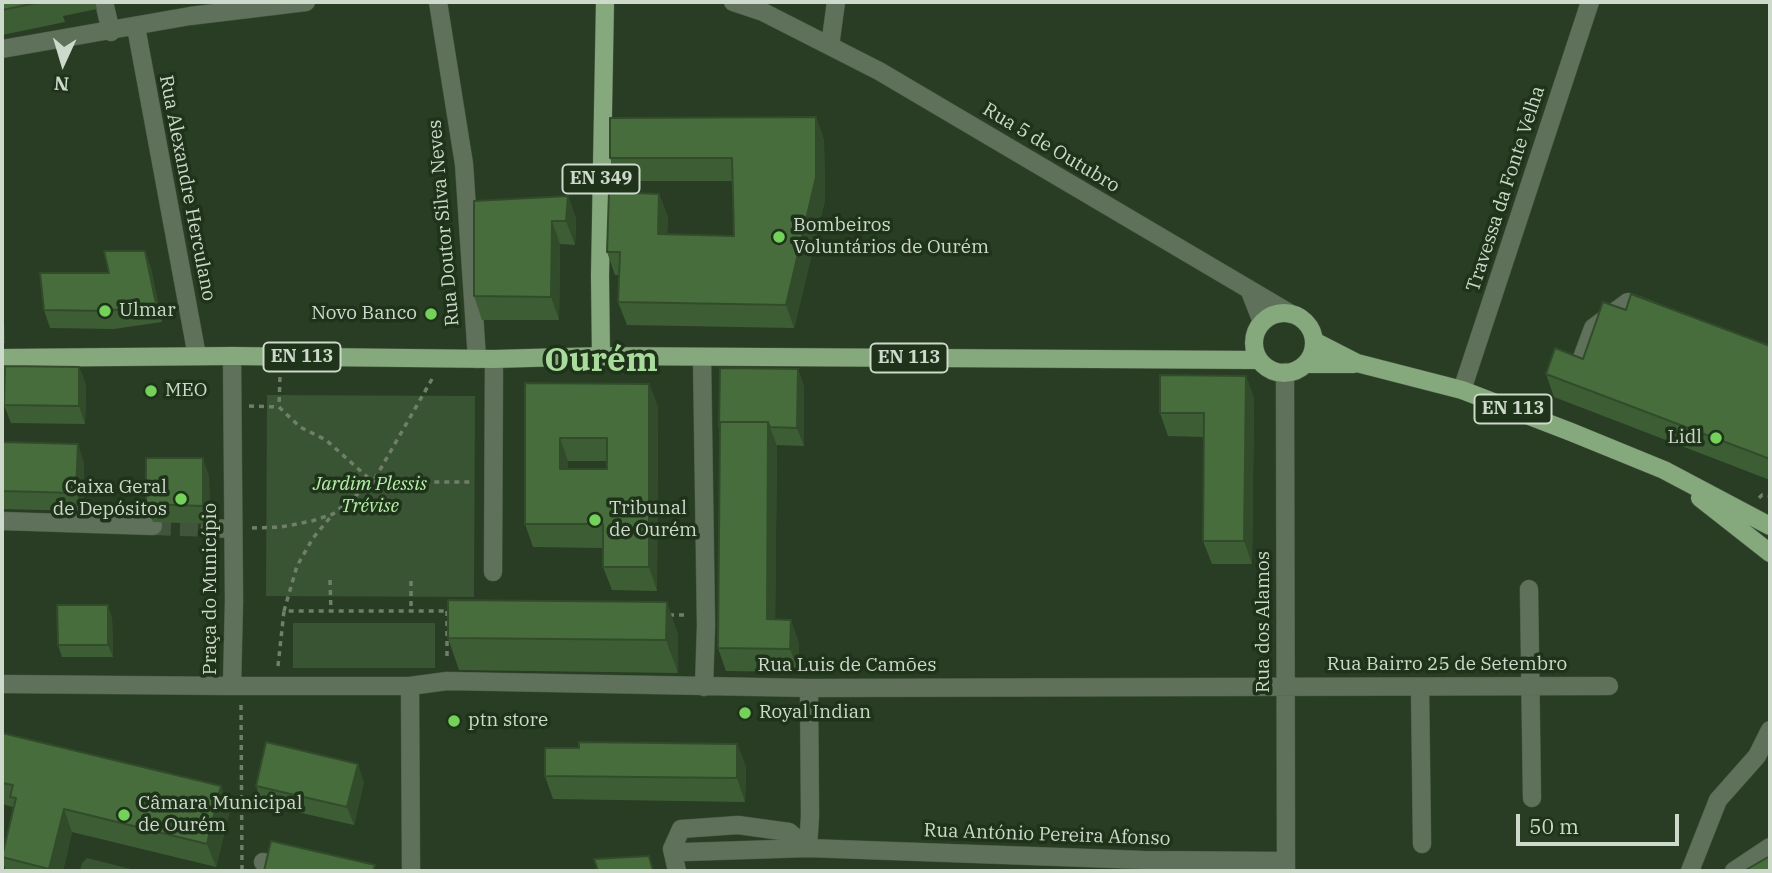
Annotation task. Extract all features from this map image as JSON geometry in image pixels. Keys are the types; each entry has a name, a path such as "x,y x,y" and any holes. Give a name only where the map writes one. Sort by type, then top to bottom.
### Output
{"main road":[{"name":"EN 349","path":"601,356 605,2"},
{"name":"EN 113","path":"1291,314 1307,323 1314,341 1357,363 1462,390 1664,470 1770,526"},
{"path":"1217,360 1258,330 1270,316 1291,314"},
{"path":"1258,330 1256,353 1259,360"},
{"path":"1305,365 1313,350 1314,341"},
{"name":"EN 113","path":"2,358 281,356 485,359 601,356 1259,360 1266,367 1285,372 1292,372 1305,365 1357,363"},
{"name":"EN 113","path":"1664,470 1770,553"}],"street":[{"path":"104,2 111,32"},
{"path":"2,49 111,32 190,16 306,2"},
{"name":"Rua Doutor Silva Neves","path":"438,2 464,164 485,359 493,482 493,572"},
{"name":"Rua 5 de Outubro","path":"733,2 763,12 879,71 1291,314"},
{"path":"830,46 836,2"},
{"name":"Travessa da Fonte Velha","path":"1462,390 1590,2"},
{"name":"Rua Alexandre Herculano","path":"136,26 197,356"},
{"path":"1249,289 1258,330"},
{"path":"1579,366 1593,328 1628,302 1667,317"},
{"name":"Praça do Município","path":"232,356 232,529 237,693 410,686"},
{"path":"702,357 706,616 704,687"},
{"name":"Rua dos Alamos","path":"1285,372 1285,866"},
{"path":"2,521 153,526"},
{"path":"210,528 232,529"},
{"path":"1529,589 1532,798"},
{"name":"Rua Luis de Camões","path":"410,686 447,681 809,688 1285,687"},
{"path":"2,684 237,693"},
{"path":"410,686 411,871"},
{"name":"Rua Bairro 25 de Setembro","path":"1285,687 1609,686"},
{"path":"1420,687 1422,844"},
{"path":"808,848 809,688"},
{"path":"1689,871 1717,800 1757,756 1770,730"},
{"path":"677,871 671,849 681,829 738,825 789,832 808,848"},
{"path":"1734,871 1770,847"},
{"name":"Rua António Pereira Afonso","path":"671,849 686,852 808,848 1285,866"},
{"path":"263,862 299,871"}],"path":[{"path":"281,356 279,407 300,427 326,440 373,482 493,482"},
{"path":"278,668 284,611 297,566 313,538 333,514 373,482 432,379 435,358"},
{"path":"232,529 281,527 333,514"},
{"path":"330,580 331,611"},
{"path":"411,581 411,611"},
{"path":"284,611 461,611"},
{"path":"447,611 447,668"},
{"path":"665,615 706,616"},
{"path":"237,693 242,871"}],"green space":[{"name":"Jardim Plessis Trévise","path":"267,395 475,396 474,597 266,596"},
{"path":"293,623 435,623 435,668 293,668"},
{"path":"87,858 139,871 80,871"}],"building":[{"path":"2,2 41,2 2,10"},
{"name":"Bombeiros Voluntários de Ourém","path":"816,117 816,177 786,305 618,302 620,252 607,252 609,192 659,194 658,234 734,236 732,158 610,158 610,118"},
{"path":"568,196 566,221 552,221 551,297 474,296 474,201"},
{"path":"104,251 145,251 156,304 107,311 44,310 40,273 109,273"},
{"name":"Lidl","path":"1631,294 1770,346 1770,459 1546,374 1555,348 1583,359 1603,302 1626,310"},
{"path":"5,366 79,367 79,406 4,405"},
{"path":"720,368 798,369 797,428 770,427 768,422 720,422 719,427"},
{"path":"1160,375 1246,376 1244,541 1203,541 1204,413 1160,413"},
{"name":"Tribunal de Ourém","path":"525,383 649,384 649,567 603,567 603,524 525,524","holes":["560,438 607,438 607,469 560,469"]},
{"path":"720,422 768,422 767,619 791,620 790,649 718,648"},
{"path":"2,442 78,444 76,493 2,491"},
{"path":"146,458 203,458 203,506 146,504"},
{"path":"448,600 667,602 666,640 448,638"},
{"path":"57,605 108,605 108,645 58,645"},
{"name":"Câmara Municipal de Ourém","path":"2,733 221,786 207,844 64,809 49,869 2,857 16,798 10,797 13,785 2,783"},
{"path":"266,742 358,764 347,807 256,786"},
{"path":"579,742 737,744 737,778 545,776 545,748 579,748"},
{"path":"271,841 375,865 373,871 264,871"},
{"path":"649,856 653,871 598,871 594,859"},
{"path":"1770,856 1770,871 1744,871"}],"tunnel":[{"path":"153,526 210,528"}],"place":[{"name":"Bombeiros Voluntários de Ourém","path":"779,237"},
{"name":"Ulmar","path":"105,311"},
{"name":"Novo Banco","path":"431,314"},
{"name":"MEO","path":"151,391"},
{"name":"Lidl","path":"1716,438"},
{"name":"Caixa Geral de Depósitos","path":"181,499"},
{"name":"Tribunal de Ourém","path":"595,520"},
{"name":"Royal Indian","path":"745,713"},
{"name":"ptn store","path":"454,721"},
{"name":"Câmara Municipal de Ourém","path":"124,815"}],"district":[{"name":"Ourém","path":"601,361"}]}
